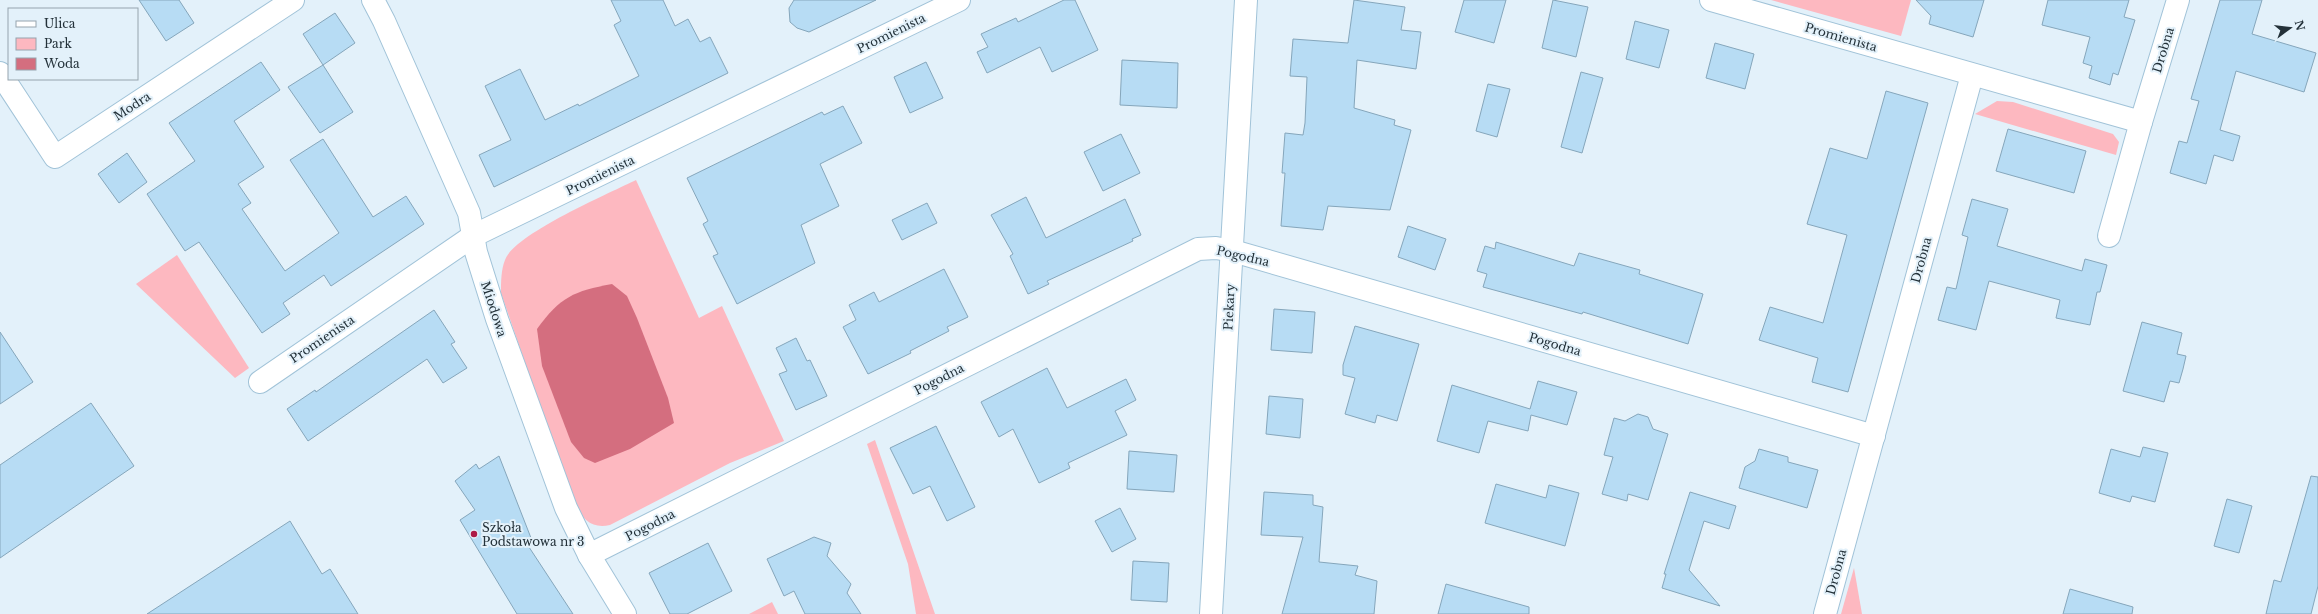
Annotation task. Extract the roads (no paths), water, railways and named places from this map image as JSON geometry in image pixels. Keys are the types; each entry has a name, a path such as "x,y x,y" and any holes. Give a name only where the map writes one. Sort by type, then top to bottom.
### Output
{"street":[{"name":"Modra","path":"0,73 55,157 294,0"},
{"name":"Miodowa","path":"373,0 384,21 469,213 473,236 496,320 566,508 589,556 625,614"},
{"name":"Promienista","path":"260,382 473,236 959,0"},
{"name":"Piekary","path":"1211,614 1233,251 1246,0"},
{"name":"Promienista","path":"1711,0 1972,75"},
{"name":"Drobna","path":"2109,236 2141,122 2178,0"},
{"path":"1972,75 2141,122"},
{"name":"Drobna","path":"1825,614 1972,75"},
{"name":"Pogodna","path":"589,556 1198,249 1216,248 1233,251 1874,436"}],"water":[{"path":"612,284 627,296 637,318 668,398 674,423 630,449 595,463 584,458 571,442 542,366 537,329 553,309 569,297 587,289"}],"place":[{"name":"Szkoła Podstawowa nr 3","path":"474,534"}]}
